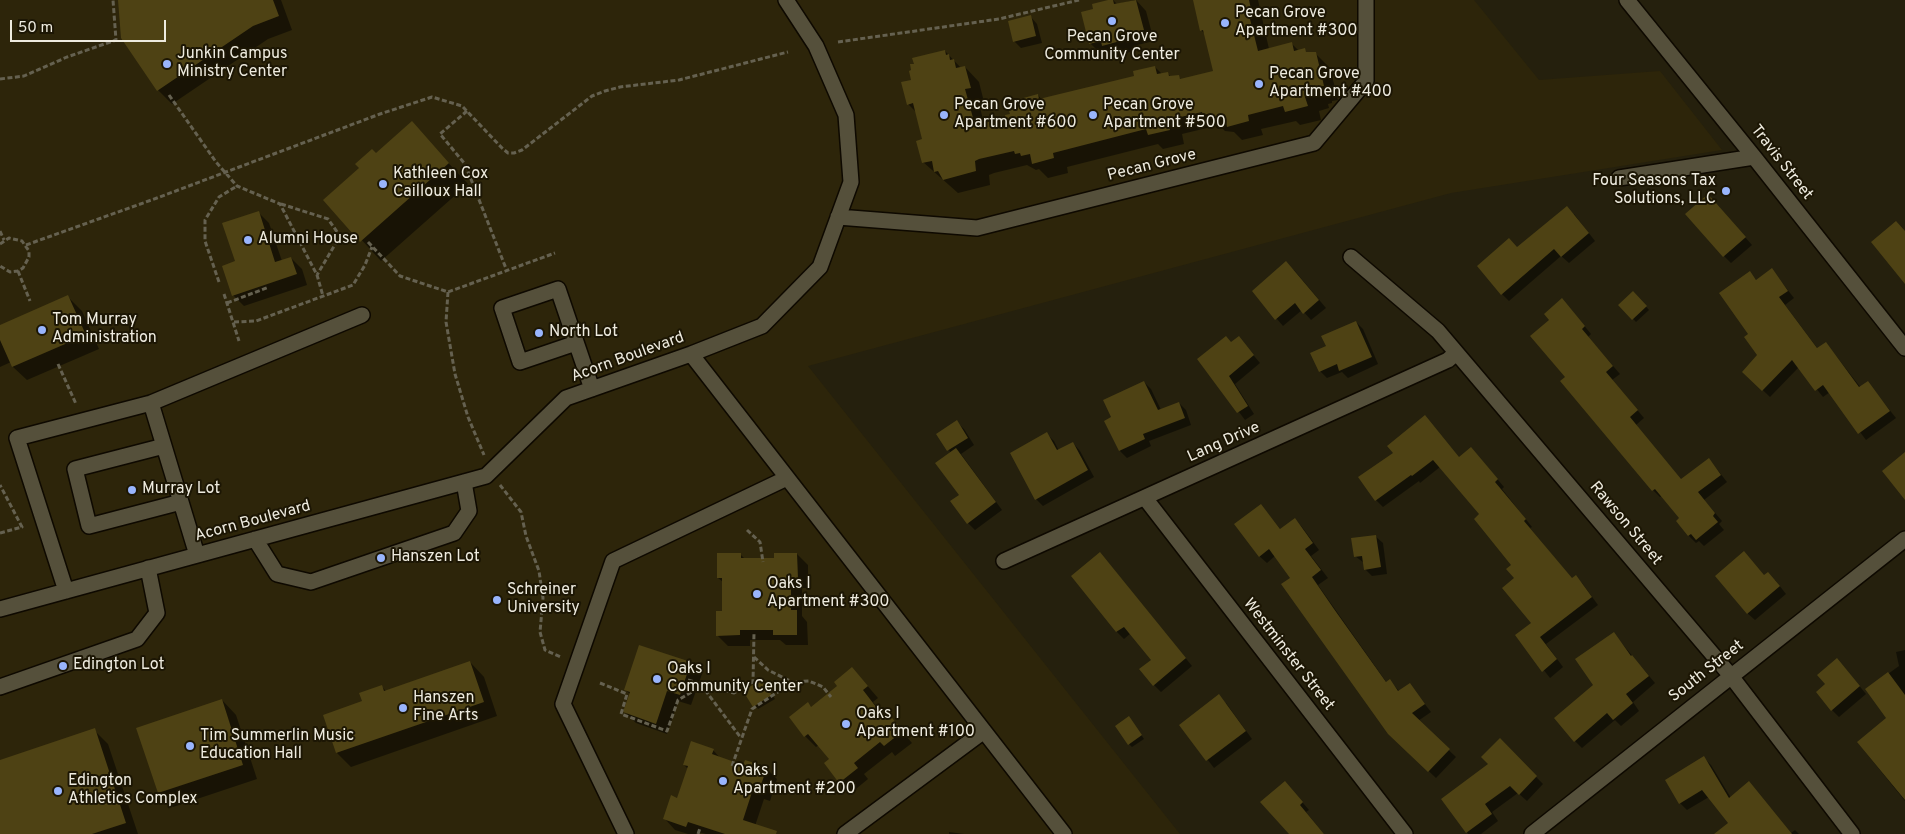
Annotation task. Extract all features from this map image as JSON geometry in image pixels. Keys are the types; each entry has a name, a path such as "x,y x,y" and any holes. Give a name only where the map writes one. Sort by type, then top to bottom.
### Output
{"street":[{"name":"Acorn Boulevard","path":"0,609 486,476 566,398 691,354 762,326 820,267 851,182 846,115 816,46 786,0"},
{"name":"Pecan Grove","path":"838,217 977,228 1314,143 1366,81 1366,0"},
{"name":"Travis Street","path":"1627,0 1638,7 1905,348"},
{"path":"1619,178 1754,157"},
{"name":"Rawson Street","path":"1351,257 1438,331 1731,676 1852,834"},
{"path":"576,343 520,362 502,308 558,289 592,389"},
{"path":"66,591 17,438 151,403 362,315"},
{"name":"Lang Drive","path":"1004,561 1448,360 1456,353"},
{"path":"691,354 1064,834"},
{"path":"151,403 197,555"},
{"path":"164,446 75,469 89,526 181,502"},
{"path":"626,834 564,704 613,561 787,478"},
{"path":"255,539 277,574 311,582 454,533 469,511 464,482"},
{"name":"Westminster Street","path":"1145,498 1405,834"},
{"name":"South Street","path":"1532,834 1905,538"},
{"path":"0,687 137,639 157,614 148,568"},
{"path":"845,834 984,731"}],"path":[{"path":"0,79 24,76 67,57 116,40 113,0"},
{"path":"838,42 1000,19 1079,0"},
{"path":"26,245 371,117 432,97 462,106 502,148 514,153 522,150 592,96 605,91 620,87 679,80 733,68 788,52"},
{"path":"169,95 216,162 238,186 280,204 328,220 340,236 317,275"},
{"path":"467,111 440,134 465,164 507,271"},
{"path":"219,282 205,241 205,220 220,197 238,186"},
{"path":"280,204 317,275 322,296"},
{"path":"0,231 4,240"},
{"path":"0,244 9,238 16,238 26,245 29,257 23,268 18,271 10,272 0,266"},
{"path":"368,242 400,276 448,292 555,253"},
{"path":"234,322 256,321 353,285 365,265 372,247"},
{"path":"0,274 4,269"},
{"path":"18,271 30,301"},
{"path":"227,303 269,287"},
{"path":"448,292 446,322 455,374 468,417 486,459"},
{"path":"224,294 239,341"},
{"path":"58,364 77,405"},
{"path":"0,484 22,527 0,533"},
{"path":"500,485 521,512 526,536 539,571 543,598 540,632 545,650 562,658"},
{"path":"747,530 760,542 763,562"},
{"path":"688,680 702,686 734,693 754,682 754,634"},
{"path":"754,656 768,670 793,682"},
{"path":"732,766 752,709 793,682 809,680 823,687 831,697"},
{"path":"600,683 627,694 621,714 667,731 678,700 702,686"},
{"path":"702,686 741,738"},
{"path":"698,834 700,828"}],"shaded area":[{"name":"Schreiner University","path":"0,0 1474,0 1539,80 1660,71 1722,150 1451,193 808,366 1180,834 0,834"}],"building":[{"name":"Junkin Campus Ministry Center","path":"118,0 273,0 279,16 253,26 157,91 121,38"},
{"name":"Pecan Grove Community Center","path":"1113,0 1114,4 1136,0 1144,30 1122,35 1124,40 1102,46 1101,41 1089,44 1081,12 1093,9 1092,4"},
{"path":"1193,0 1249,0 1253,18 1250,19 1258,51 1292,42 1294,51 1305,48 1306,52 1316,52 1324,86 1318,87 1315,90 1316,94 1305,97 1308,106 1285,112 1283,106 1248,115 1249,121 1227,127 1225,117 1215,119 1215,116 1209,117 1208,114 1203,115 1202,112 1168,120 1170,130 1148,135 1146,129 1053,153 1054,158 1032,164 1030,154 1021,156 1020,153 1015,154 1014,151 979,159 975,161 976,171 943,180 938,171 934,172 932,161 922,163 916,141 922,139 913,103 907,105 901,82 911,80 909,71 911,70 910,64 914,64 912,58 945,50 946,55 949,54 950,60 954,59 956,68 965,66 971,88 965,89 975,125 1005,118 1005,115 1010,114 1009,111 1018,108 1016,100 1038,94 1039,99 1134,76 1133,71 1155,66 1157,74 1168,72 1169,76 1179,75 1180,79 1213,71 1203,30 1200,31"},
{"path":"1031,15 1036,36 1013,42 1008,21"},
{"name":"Kathleen Cox Cailloux Hall","path":"412,121 449,163 360,242 323,200 359,168 355,164 372,149 376,153"},
{"path":"1708,194 1746,237 1723,257 1685,214"},
{"path":"1567,206 1589,233 1561,257 1554,249 1501,295 1477,266 1509,238 1517,247"},
{"name":"Alumni House","path":"259,211 275,262 291,257 297,274 232,296 222,266 235,261 222,223"},
{"path":"1896,221 1905,231 1905,284 1871,242"},
{"path":"1286,261 1319,300 1303,314 1295,303 1275,320 1252,291"},
{"path":"1772,268 1788,291 1779,297 1817,348 1826,342 1859,387 1868,381 1890,411 1858,434 1823,385 1815,391 1792,360 1762,391 1742,372 1757,355 1744,337 1748,334 1719,293 1750,271 1756,280"},
{"path":"1633,291 1647,306 1632,320 1618,305"},
{"name":"Tom Murray Administration","path":"68,295 86,335 12,367 0,340 0,325"},
{"path":"1562,298 1585,326 1582,329 1613,366 1606,372 1638,410 1630,417 1681,479 1709,458 1721,475 1698,492 1715,513 1713,516 1718,522 1696,540 1691,534 1688,536 1676,521 1679,518 1655,489 1652,491 1560,381 1565,377 1530,336 1549,320 1544,314"},
{"path":"1356,321 1372,357 1339,371 1337,364 1319,372 1310,353 1326,346 1321,336"},
{"path":"1226,336 1231,342 1239,336 1254,355 1229,376 1248,406 1237,413 1197,359"},
{"path":"1144,381 1158,410 1179,402 1185,418 1143,434 1145,439 1119,451 1104,421 1111,417 1103,400"},
{"path":"1425,415 1459,457 1471,447 1498,479 1495,482 1526,519 1524,521 1572,578 1576,575 1592,597 1540,637 1557,659 1542,672 1515,635 1531,623 1502,588 1514,578 1506,569 1511,565 1474,519 1479,514 1433,460 1375,501 1358,477 1393,453 1387,446"},
{"path":"957,420 968,438 947,451 936,434"},
{"path":"1047,432 1057,450 1073,442 1088,470 1035,500 1010,453"},
{"path":"956,448 996,502 967,524 950,501 959,495 935,463"},
{"path":"1905,452 1905,500 1882,471"},
{"path":"1261,504 1280,529 1295,518 1313,543 1305,549 1321,570 1312,577 1334,609 1386,682 1390,679 1398,691 1410,683 1425,704 1412,713 1450,749 1428,772 1388,734 1281,584 1290,578 1269,549 1259,557 1234,524"},
{"path":"1376,535 1381,567 1364,570 1362,556 1354,557 1351,538"},
{"path":"1744,551 1764,575 1768,572 1780,586 1747,614 1715,576"},
{"path":"1100,552 1186,658 1153,686 1139,669 1151,660 1124,627 1116,632 1071,576"},
{"name":"Oaks I Apartment #300","path":"717,553 741,553 741,558 774,558 774,553 797,553 798,578 791,578 791,610 797,610 797,635 773,635 773,630 740,630 740,635 716,636 716,611 722,611 722,578 717,578"},
{"path":"1614,632 1631,656 1649,676 1626,694 1633,703 1613,720 1607,713 1574,742 1554,718 1593,685 1575,659"},
{"name":"Oaks I Community Center","path":"639,645 691,662 680,695 667,691 656,724 623,712 630,692 624,690"},
{"path":"1837,658 1860,686 1831,711 1816,692 1825,684 1817,675"},
{"name":"Hanszen Fine Arts","path":"470,661 484,702 336,753 323,715 362,701 359,693 382,685 384,691"},
{"name":"Oaks I Apartment #100","path":"852,667 868,686 863,690 883,716 887,712 903,731 884,746 880,742 854,763 858,768 839,783 824,763 829,759 808,734 804,737 789,717 808,702 811,707 837,686 834,682"},
{"path":"1888,672 1905,695 1905,800 1857,742 1886,718 1865,689"},
{"path":"762,679 772,695 753,707 743,691"},
{"path":"1219,694 1246,731 1206,761 1179,725"},
{"name":"Tim Summerlin Music Education Hall","path":"222,699 243,765 158,793 136,728"},
{"path":"1129,716 1142,735 1128,745 1115,726"},
{"name":"Edington Athletics Complex","path":"95,728 126,823 92,834 0,834 0,760"},
{"path":"1500,738 1537,776 1519,795 1510,786 1485,804 1492,814 1466,833 1441,799 1488,764 1481,757"},
{"name":"Oaks I Apartment #200","path":"691,741 714,749 712,754 743,765 745,760 767,767 759,791 753,789 743,820 777,831 776,834 725,834 688,822 686,827 663,819 671,795 677,798 688,766 683,765"},
{"path":"1704,756 1729,798 1749,781 1792,834 1714,834 1728,823 1702,790 1679,804 1665,780"},
{"path":"1285,781 1303,802 1300,805 1324,834 1289,834 1260,802"}],"place":[{"name":"Pecan Grove Community Center","path":"1112,21"},
{"name":"Pecan Grove Apartment #300","path":"1225,23"},
{"name":"Junkin Campus Ministry Center","path":"167,64"},
{"name":"Pecan Grove Apartment #400","path":"1259,84"},
{"name":"Pecan Grove Apartment #600","path":"944,115"},
{"name":"Pecan Grove Apartment #500","path":"1093,115"},
{"name":"Kathleen Cox Cailloux Hall","path":"383,184"},
{"name":"Four Seasons Tax Solutions, LLC","path":"1726,191"},
{"name":"Alumni House","path":"248,240"},
{"name":"Tom Murray Administration","path":"42,330"},
{"name":"North Lot","path":"539,333"},
{"name":"Murray Lot","path":"132,490"},
{"name":"Hanszen Lot","path":"381,558"},
{"name":"Oaks I Apartment #300","path":"757,594"},
{"name":"Schreiner University","path":"497,600"},
{"name":"Edington Lot","path":"63,666"},
{"name":"Oaks I Community Center","path":"657,679"},
{"name":"Hanszen Fine Arts","path":"403,708"},
{"name":"Oaks I Apartment #100","path":"846,724"},
{"name":"Tim Summerlin Music Education Hall","path":"190,746"},
{"name":"Oaks I Apartment #200","path":"723,781"},
{"name":"Edington Athletics Complex","path":"58,791"}]}
